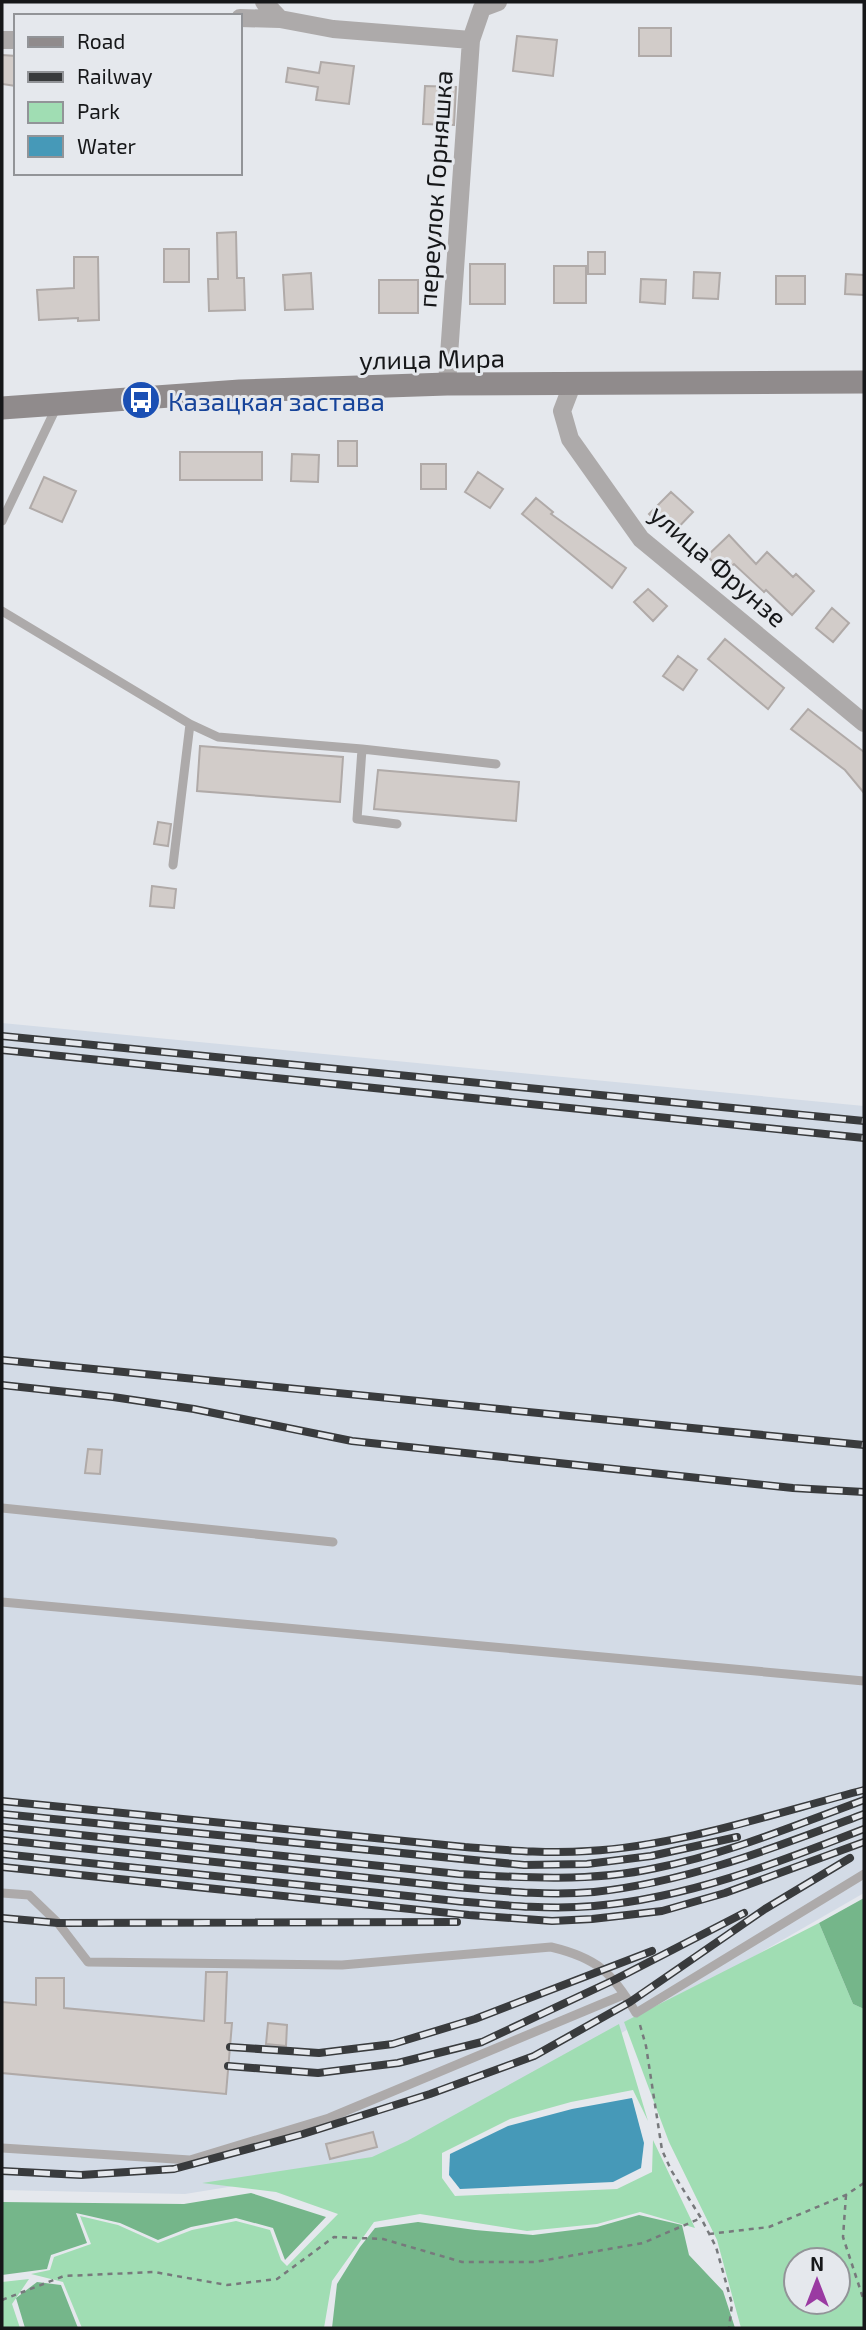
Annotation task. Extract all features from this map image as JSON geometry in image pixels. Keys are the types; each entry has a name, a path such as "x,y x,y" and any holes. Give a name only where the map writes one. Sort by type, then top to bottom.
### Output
{"main road":[{"name":"улица Мира","path":"2,408 240,391 447,384 864,382"}],"street":[{"path":"264,2 280,19"},
{"name":"переулок Горняшка","path":"447,384 471,40 482,8 498,2"},
{"path":"242,18 280,19 333,29 471,40"},
{"name":"улица Фрунзе","path":"572,385 562,411 569,439 641,539 864,723"}],"lane":[{"path":"2,521 58,403"},
{"path":"2,611 190,724 218,737 496,764"},
{"path":"173,866 190,724"},
{"path":"362,749 357,819 397,824"},
{"path":"2,1507 333,1542"},
{"path":"2,1602 864,1681"},
{"path":"2,1893 29,1895 58,1923 88,1962 342,1965 551,1947 578,1953 606,1970 636,2013 864,1874"},
{"path":"2,2148 190,2160 330,2118 624,1995"}],"path":[{"path":"636,2013 646,2046 662,2150 716,2247 732,2304 729,2328"},
{"path":"709,2234 769,2227 846,2196 864,2183"},
{"path":"846,2196 843,2237 864,2301"},
{"path":"2,2300 64,2276 154,2272 227,2285 277,2279 334,2237 383,2239 462,2262 535,2262 643,2244 701,2218"}],"shaded area":[{"path":"2,1023 864,1106 864,1893 403,2159 185,2194 2,2190"}],"green space":[{"path":"864,1898 864,2009 853,2004 819,1923"},
{"path":"819,1923 853,2004 864,2009 864,2328 741,2328 717,2240 669,2142 624,2022"},
{"path":"619,2024 648,2121 633,2090 571,2102 510,2119 442,2153 442,2178 455,2196 617,2189 652,2172 653,2140 695,2228 640,2212 597,2224 527,2231 420,2214 374,2222 332,2281 324,2328 82,2328 63,2282 31,2274 50,2270 54,2257 91,2244 80,2216 118,2225 158,2243 192,2230 236,2221 270,2230 281,2260 287,2266 338,2214 276,2192 202,2183 372,2157 407,2141"},
{"path":"251,2193 326,2217 285,2260 273,2228 236,2218 191,2227 158,2240 120,2223 76,2213 87,2243 51,2255 47,2269 2,2275 2,2202 184,2204"},
{"path":"639,2215 682,2225 689,2255 723,2291 735,2328 332,2328 337,2284 375,2228 418,2222 533,2235 597,2227"},
{"path":"29,2279 12,2304 20,2328 2,2328 2,2282"},
{"path":"37,2282 61,2285 78,2328 25,2328 16,2298"}],"water":[{"path":"632,2098 644,2143 641,2168 613,2182 460,2189 449,2175 450,2154 508,2126 572,2109"}],"building":[{"path":"639,28 671,28 671,56 639,56"},
{"path":"517,36 557,40 553,76 513,71"},
{"path":"2,55 14,56 14,86 2,84"},
{"path":"321,62 354,66 349,104 316,100 318,87 286,82 288,68 319,73"},
{"path":"425,86 456,87 454,125 423,124"},
{"path":"236,232 237,278 244,278 245,310 209,311 208,279 218,279 217,233"},
{"path":"164,249 189,249 189,282 164,282"},
{"path":"588,252 605,252 605,274 588,274"},
{"path":"74,257 98,257 99,320 39,320 37,290 74,288"},
{"path":"470,264 505,264 505,304 470,304"},
{"path":"554,266 586,266 586,303 554,303"},
{"path":"694,272 720,273 718,299 693,298"},
{"path":"311,273 313,309 285,310 283,275"},
{"path":"846,274 864,275 864,295 845,294"},
{"path":"776,276 805,276 805,304 776,304"},
{"path":"641,279 666,280 665,304 640,302"},
{"path":"379,280 418,280 418,313 379,313"},
{"path":"338,441 357,441 357,466 338,466"},
{"path":"180,452 262,452 262,480 180,480"},
{"path":"292,454 319,455 318,482 291,481"},
{"path":"421,464 446,464 446,489 421,489"},
{"path":"478,472 503,489 490,508 465,492"},
{"path":"44,477 76,491 62,522 30,508"},
{"path":"671,492 693,512 671,535 649,514"},
{"path":"536,498 553,512 551,514 626,568 612,588 522,514"},
{"path":"729,535 756,564 767,552 793,577 796,574 814,591 792,615 734,564 724,573 707,556"},
{"path":"648,589 667,606 653,621 634,602"},
{"path":"832,608 849,623 833,642 816,628"},
{"path":"725,639 784,688 768,709 708,659"},
{"path":"678,656 697,670 683,690 663,676"},
{"path":"808,709 864,752 864,793 845,770 791,729"},
{"path":"200,746 343,757 340,802 197,791"},
{"path":"378,770 519,782 516,821 374,809"},
{"path":"158,822 171,824 168,846 154,844"},
{"path":"152,886 176,889 174,908 150,906"},
{"path":"88,1449 102,1450 100,1474 85,1473"},
{"path":"206,1972 227,1972 225,2023 232,2023 226,2094 2,2073 2,2002 36,2005 36,1978 64,1978 64,2008 204,2021"},
{"path":"268,2023 287,2025 286,2046 266,2044"},
{"path":"373,2132 377,2147 330,2159 326,2144"}],"railway":[{"path":"2,1036 864,1121"},
{"path":"2,1050 864,1138"},
{"path":"2,1360 864,1445"},
{"path":"2,1385 194,1409 352,1441 793,1488 864,1492"},
{"path":"2,1801 465,1847 557,1852 623,1848 692,1836 864,1790"},
{"path":"2,1827 459,1874 533,1878 583,1877 632,1872 709,1855 864,1800"},
{"path":"2,1814 524,1865 587,1864 651,1856 737,1837"},
{"path":"2,1840 455,1887 577,1893 629,1887 698,1872 765,1851 864,1814"},
{"path":"2,1854 456,1901 577,1907 629,1902 698,1887 765,1866 864,1829"},
{"path":"2,1867 469,1915 552,1921 662,1911 725,1893 864,1842"},
{"path":"2,2171 81,2175 174,2169 303,2134 430,2094 534,2056 630,2002 765,1909 850,1858"},
{"path":"228,2066 318,2073 398,2063 482,2042 614,1980 744,1913"},
{"path":"2,1918 58,1923 457,1922"},
{"path":"230,2047 319,2053 393,2044 475,2019 652,1951"}],"place":[{"name":"Казацкая застава","path":"141,400"}]}
